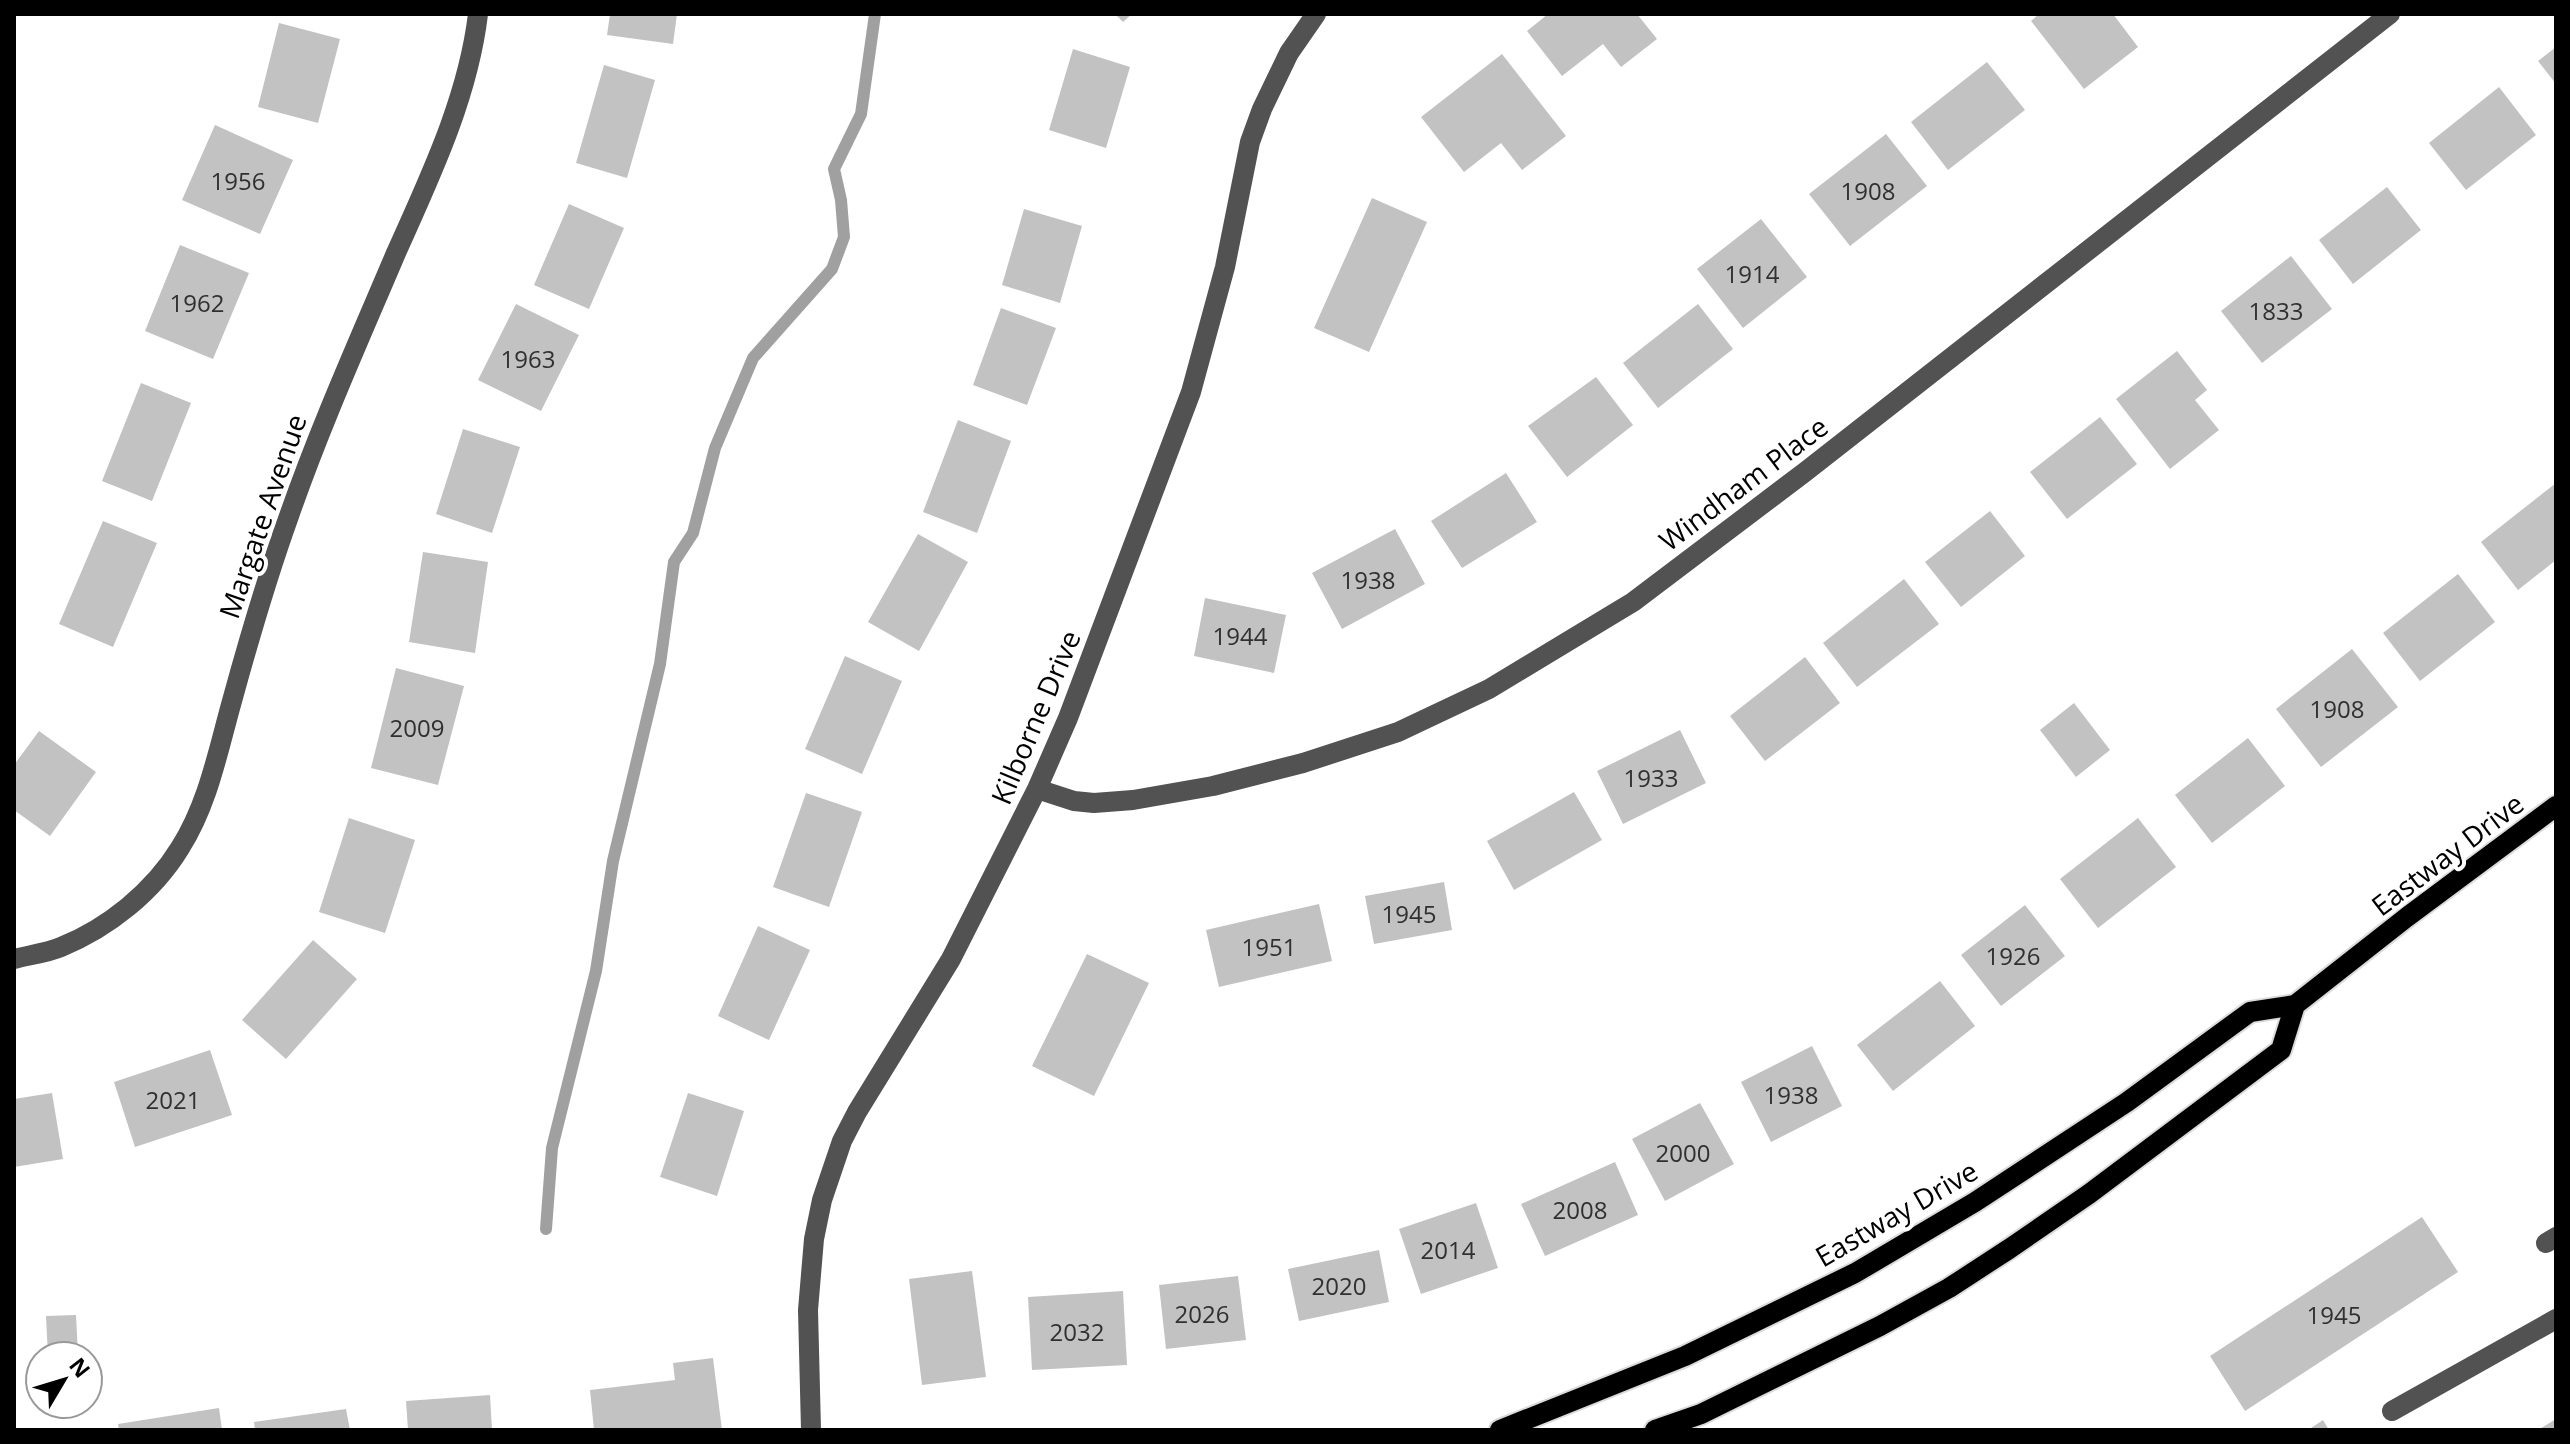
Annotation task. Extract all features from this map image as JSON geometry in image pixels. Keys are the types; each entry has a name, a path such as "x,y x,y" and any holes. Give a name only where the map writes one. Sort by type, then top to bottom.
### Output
{"main road":[{"name":"Eastway Drive","path":"1500,1430 1685,1356 1855,1273 1975,1202 2127,1102 2250,1012 2295,1005 2556,806"},
{"path":"1655,1430 1701,1414 1880,1326 1949,1288 2009,1249 2089,1194 2281,1050 2295,1005"}],"street":[{"name":"Margate Avenue","path":"14,959 59,948 105,924 146,891 179,850 194,823 209,786 253,625 288,518 326,416 458,103 478,14"},
{"name":"Kilborne Drive","path":"811,1430 808,1310 814,1239 822,1200 842,1141 951,959 1037,789 1076,698 1191,392 1225,267 1250,142 1289,53 1316,14"},
{"name":"Windham Place","path":"1037,789 1074,801 1094,803 1133,800 1213,786 1303,763 1398,732 1497,685 1633,602 1805,472 2390,14"},
{"path":"2392,1411 2556,1319"}],"building":[{"path":"610,14 677,14 673,44 607,35"},
{"path":"1115,14 1132,14 1123,22"},
{"path":"1548,14 1637,14 1657,39 1621,67 1603,44 1562,76 1527,31"},
{"path":"2039,14 2113,14 2138,47 2084,89 2031,21"},
{"path":"279,23 340,39 318,123 258,107"},
{"path":"2556,47 2556,84 2538,61"},
{"path":"1073,49 1130,67 1106,148 1049,130"},
{"path":"1502,54 1566,136 1522,170 1501,143 1464,172 1421,117"},
{"path":"1987,62 2025,110 1948,170 1911,122"},
{"path":"604,65 655,80 627,178 576,163"},
{"path":"2499,87 2536,135 2466,190 2429,143"},
{"path":"215,125 293,160 260,234 182,200"},
{"path":"1886,134 1927,186 1850,246 1809,194"},
{"path":"2387,187 2421,230 2353,284 2319,240"},
{"path":"1372,198 1427,222 1369,352 1314,328"},
{"path":"569,204 624,228 589,309 534,285"},
{"path":"1024,209 1082,226 1060,303 1002,285"},
{"path":"1761,219 1807,277 1743,328 1697,269"},
{"path":"180,245 249,273 213,359 145,331"},
{"path":"2291,256 2332,309 2262,363 2221,311"},
{"path":"516,304 579,335 541,411 478,380"},
{"path":"1698,304 1733,349 1658,408 1623,363"},
{"path":"1001,308 1056,328 1027,405 973,385"},
{"path":"2177,351 2207,390 2195,400 2219,430 2170,469 2116,399"},
{"path":"1596,377 1633,425 1567,477 1528,426"},
{"path":"141,383 191,403 152,501 102,481"},
{"path":"2100,417 2137,464 2067,519 2030,472"},
{"path":"958,420 1011,441 977,533 923,512"},
{"path":"463,429 520,447 492,533 436,514"},
{"path":"1506,473 1537,522 1462,568 1431,521"},
{"path":"2556,483 2556,560 2518,590 2481,542"},
{"path":"1990,511 2025,556 1961,607 1925,562"},
{"path":"103,521 157,543 113,647 59,624"},
{"path":"1395,529 1425,584 1342,629 1312,573"},
{"path":"918,534 968,562 919,651 868,622"},
{"path":"423,552 488,562 475,653 409,642"},
{"path":"2458,574 2495,622 2420,681 2383,633"},
{"path":"1904,579 1939,624 1857,687 1823,643"},
{"path":"1205,598 1286,615 1274,673 1194,656"},
{"path":"2352,649 2398,707 2321,767 2276,709"},
{"path":"845,656 902,681 862,774 805,749"},
{"path":"1805,657 1840,703 1765,761 1730,716"},
{"path":"396,668 464,686 438,785 371,768"},
{"path":"2074,703 2110,750 2076,777 2040,730"},
{"path":"1680,730 1706,783 1623,824 1597,771"},
{"path":"39,731 96,772 50,836 14,810 14,765"},
{"path":"2248,738 2285,786 2212,843 2175,795"},
{"path":"1574,792 1602,840 1514,890 1487,841"},
{"path":"806,793 862,812 829,907 773,887"},
{"path":"349,818 415,840 385,933 319,912"},
{"path":"2138,818 2176,867 2098,928 2060,879"},
{"path":"1444,882 1452,930 1374,944 1365,896"},
{"path":"1319,904 1332,961 1219,987 1206,930"},
{"path":"2025,905 2065,956 2001,1006 1961,955"},
{"path":"758,926 810,950 769,1040 718,1016"},
{"path":"313,940 357,979 286,1059 242,1020"},
{"path":"1087,954 1149,983 1094,1096 1032,1066"},
{"path":"1940,981 1975,1026 1893,1091 1857,1045"},
{"path":"1812,1046 1842,1106 1771,1142 1741,1082"},
{"path":"210,1050 232,1115 135,1147 114,1082"},
{"path":"52,1093 63,1159 14,1167 14,1099"},
{"path":"688,1093 744,1111 717,1196 660,1177"},
{"path":"1700,1103 1734,1164 1665,1201 1632,1139"},
{"path":"1615,1162 1638,1215 1545,1256 1521,1204"},
{"path":"1476,1203 1498,1268 1421,1294 1399,1229"},
{"path":"2422,1217 2458,1272 2245,1411 2210,1356"},
{"path":"1379,1250 1389,1302 1299,1321 1288,1269"},
{"path":"972,1271 986,1377 922,1385 909,1279"},
{"path":"1238,1276 1246,1340 1166,1349 1159,1285"},
{"path":"1123,1291 1127,1365 1032,1370 1028,1297"},
{"path":"76,1315 77,1340 47,1340 46,1316"},
{"path":"713,1358 722,1430 594,1430 590,1390 675,1380 673,1363"},
{"path":"490,1395 492,1430 408,1430 406,1401"},
{"path":"219,1408 222,1430 119,1430 118,1424"},
{"path":"346,1409 350,1430 255,1430 254,1422"},
{"path":"2556,1419 2556,1430 2538,1430"},
{"path":"2323,1420 2329,1430 2308,1430"}],"waterway":[{"path":"546,1229 552,1148 596,971 613,861 660,664 674,562 693,533 715,448 753,358 832,269 844,237 841,200 834,169 861,114 875,14"}]}
